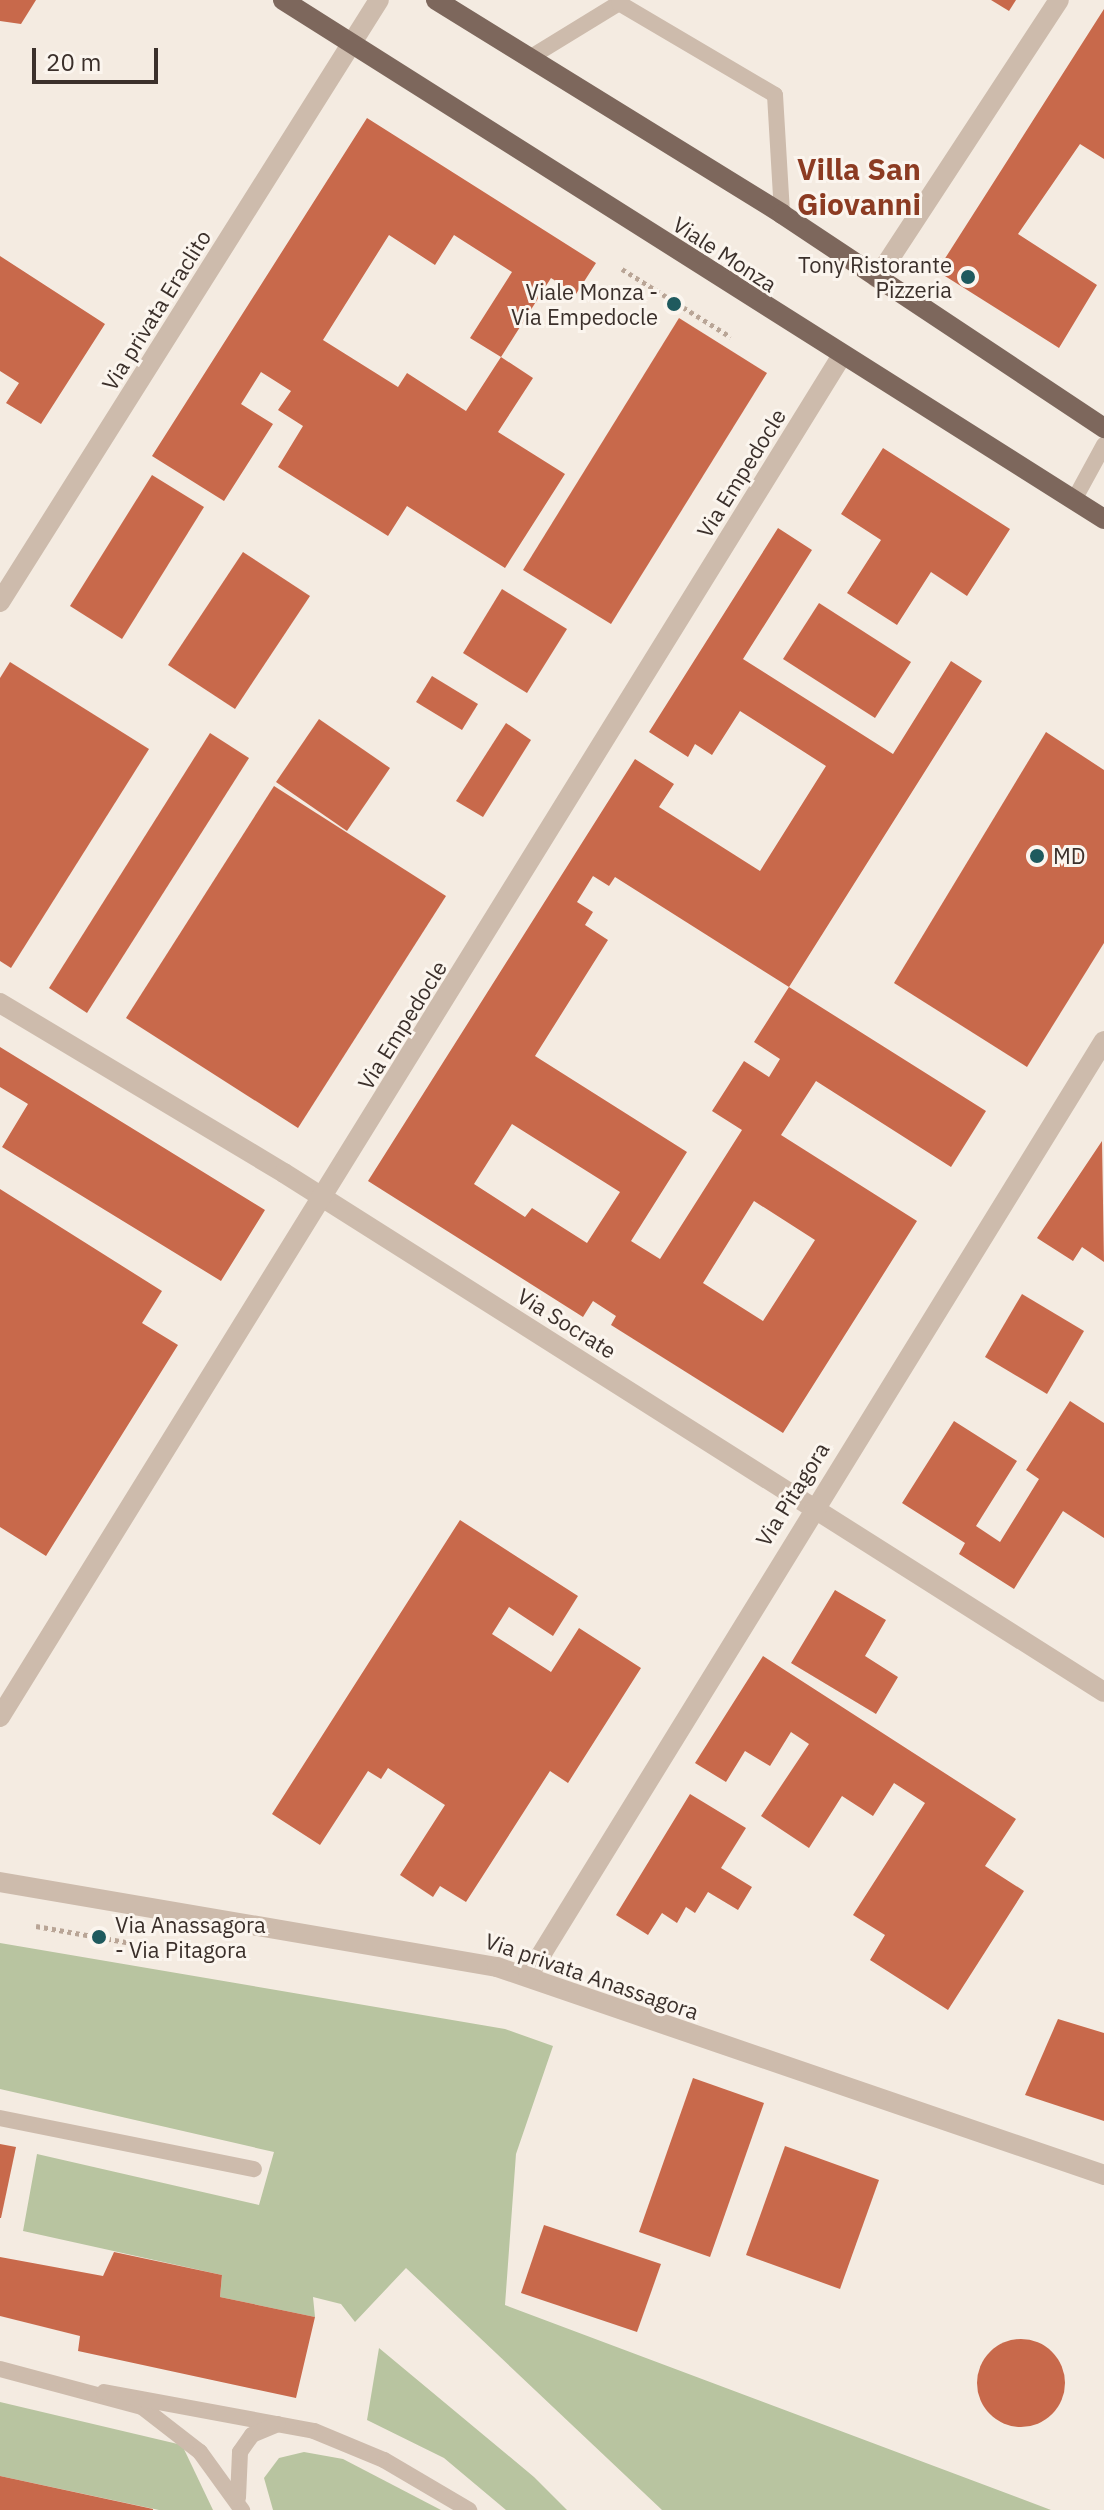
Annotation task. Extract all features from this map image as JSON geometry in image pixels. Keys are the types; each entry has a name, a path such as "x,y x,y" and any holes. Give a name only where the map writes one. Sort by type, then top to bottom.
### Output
{"main road":[{"name":"Viale Monza","path":"283,0 841,357 1104,519"},
{"path":"436,0 782,214 1104,428"}],"street":[{"path":"353,43 379,0"},
{"path":"877,278 1059,0"},
{"name":"Via privata Eraclito","path":"0,602 353,43"},
{"name":"Via Empedocle","path":"0,1717 841,357"},
{"name":"Via Socrate","path":"0,1003 814,1504 1104,1692"},
{"name":"Via Pitagora","path":"528,1976 814,1504 1104,1041"},
{"name":"Via privata Anassagora","path":"0,1882 458,1958 528,1976 1104,2175"}],"lane":[{"path":"531,57 619,3 775,95 782,214"},
{"path":"1074,500 1104,445"},
{"path":"0,2118 254,2169"},
{"path":"0,2369 104,2392 281,2424 349,2443 469,2510"},
{"path":"104,2392 142,2407 184,2436 242,2508"},
{"path":"242,2508 235,2471 240,2452 265,2426 281,2424"}],"path":[{"path":"622,269 731,337"},
{"path":"36,1926 131,1943"}],"green space":[{"path":"0,1943 505,2029 553,2046 516,2154 505,2305 1051,2510 662,2510 406,2268 355,2322 341,2304 313,2297 315,2317 220,2297 222,2275 23,2231 37,2154 259,2205 274,2152 0,2089"},
{"path":"379,2348 534,2477 567,2510 506,2510 444,2458 367,2420"},
{"path":"0,2402 182,2445 213,2510 159,2510 0,2476"},
{"path":"304,2452 343,2459 441,2510 273,2510 264,2478 279,2458"}],"building":[{"path":"0,0 36,0 21,24 0,21"},
{"path":"991,0 1016,0 1009,11"},
{"path":"1104,9 1104,159 1080,144 1018,234 1097,285 1059,348 937,271"},
{"path":"367,118 596,263 576,294 551,278 501,357 533,378 498,432 565,474 505,568 407,506 388,536 278,467 303,426 278,410 291,391 261,372 241,404 273,424 224,501 152,456","holes":["389,235 435,265 454,235 512,272 470,338 501,357 466,411 407,373 398,387 323,340"]},
{"path":"0,256 105,324 41,424 6,403 19,383 0,371"},
{"path":"679,318 767,373 611,624 523,570"},
{"path":"883,448 1010,529 967,596 931,572 897,625 847,593 881,540 841,514"},
{"path":"152,475 204,507 122,639 70,606"},
{"path":"778,528 812,550 743,659 893,754 951,661 982,681 789,987 986,1111 951,1167 816,1081 781,1135 917,1221 783,1433 611,1325 616,1316 593,1301 583,1317 368,1181 635,759 674,784 659,807 760,871 826,766 740,711 712,755 695,744 688,757 649,732","holes":["593,876 609,886 615,877 789,987 754,1042 780,1059 769,1077 744,1061 712,1111 742,1130 660,1259 631,1241 687,1152 535,1056 608,940 585,925 593,912 577,902","512,1124 620,1192 587,1243 532,1208 525,1217 474,1184","754,1201 815,1240 763,1321 703,1283"]},
{"path":"243,552 310,596 235,709 168,665"},
{"path":"502,589 567,629 527,693 463,653"},
{"path":"819,603 911,662 875,718 783,659"},
{"path":"10,662 149,749 11,968 0,961 0,678"},
{"path":"432,676 478,704 462,730 416,702"},
{"path":"319,719 390,768 347,831 276,782"},
{"path":"506,723 531,740 483,817 456,801"},
{"name":"MD","path":"1046,732 1104,770 1104,943 1027,1067 894,983"},
{"path":"210,733 249,758 87,1013 49,988"},
{"path":"274,786 446,896 298,1128 126,1018"},
{"path":"0,1047 265,1210 221,1281 2,1147 28,1104 0,1087"},
{"path":"1102,1141 1104,1262 1082,1247 1073,1261 1037,1238"},
{"path":"0,1189 162,1291 142,1323 178,1345 46,1556 0,1527"},
{"path":"1022,1294 1084,1331 1047,1394 985,1357"},
{"path":"1070,1401 1104,1423 1104,1538 1063,1511 1014,1589 959,1554 965,1543 902,1503 954,1421 1017,1461 976,1526 1000,1542 1039,1479 1026,1470"},
{"path":"460,1520 578,1596 553,1636 509,1607 492,1634 551,1672 579,1628 641,1668 568,1783 550,1771 466,1902 440,1886 433,1897 400,1875 445,1805 388,1768 381,1779 368,1771 320,1845 272,1814"},
{"path":"835,1590 886,1620 865,1656 898,1677 876,1714 791,1663"},
{"path":"763,1656 1016,1819 985,1866 1024,1891 948,2010 870,1960 885,1935 853,1915 925,1803 894,1783 873,1816 842,1796 809,1848 761,1816 809,1744 791,1732 770,1766 745,1751 726,1782 695,1763"},
{"path":"690,1794 746,1828 721,1868 752,1887 738,1910 708,1892 695,1913 686,1907 677,1923 662,1913 648,1935 616,1915"},
{"path":"1058,2019 1104,2033 1104,2121 1025,2095"},
{"path":"693,2078 764,2103 710,2257 639,2232"},
{"path":"0,2144 16,2147 1,2218 0,2218"},
{"path":"785,2146 879,2180 840,2289 746,2255"},
{"path":"544,2225 661,2264 637,2332 521,2293"},
{"path":"114,2252 222,2275 220,2297 315,2317 296,2398 78,2351 80,2336 0,2316 0,2257 103,2276"},
{"path":"1021,2339 1046,2346 1058,2358 1065,2383 1058,2408 1046,2420 1021,2427 996,2420 984,2408 977,2383 984,2358 996,2346"},
{"path":"0,2476 153,2509 153,2510 0,2510"}],"place":[{"name":"Tony Ristorante Pizzeria","path":"968,277"},
{"name":"Viale Monza - Via Empedocle","path":"674,304"},
{"name":"MD","path":"1037,856"},
{"name":"Via Anassagora - Via Pitagora","path":"99,1937"}],"district":[{"name":"Villa San Giovanni","path":"859,186"}]}
